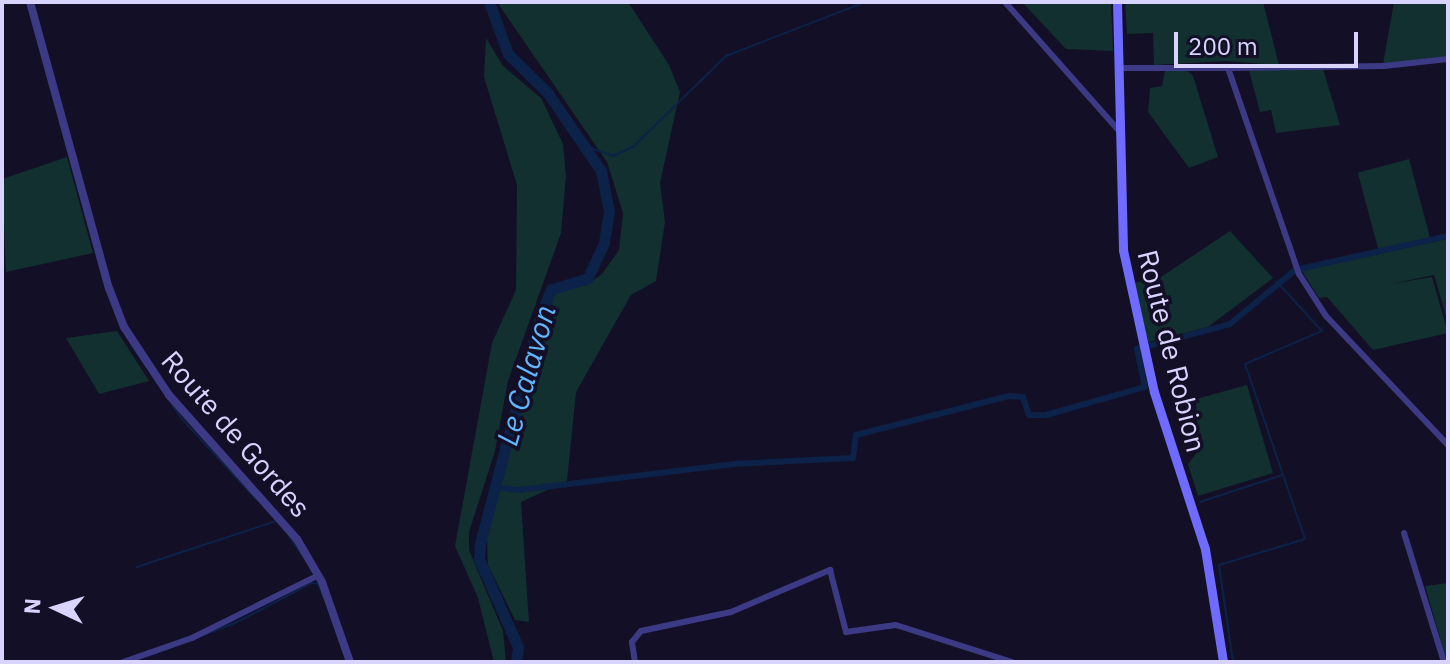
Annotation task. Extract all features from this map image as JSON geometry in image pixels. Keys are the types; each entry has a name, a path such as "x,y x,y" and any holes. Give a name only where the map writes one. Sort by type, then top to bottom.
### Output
{"main road":[{"name":"Route de Robion","path":"1117,2 1121,224 1128,283 1154,392 1205,549 1226,662"}],"street":[{"name":"Route de Gordes","path":"30,2 49,58 109,288 124,327 163,387 297,539 319,575 350,662"},
{"path":"1005,2 1089,91 1120,132"},
{"path":"1120,68 1384,66 1448,59"},
{"path":"1228,68 1299,274 1326,316 1448,445"},
{"path":"1404,533 1444,662"},
{"path":"635,662 632,642 641,631 731,612 830,570 846,632 896,625 1012,662"},
{"path":"123,662 192,638 319,575"}],"green space":[{"path":"497,2 628,2 669,65 680,92 660,183 665,222 656,281 631,295 576,392 567,481 521,502 529,622 515,620 488,565 487,539 552,292 587,285 602,274 619,250 623,213 607,162"},
{"path":"1022,2 1111,2 1113,51 1066,49"},
{"path":"1125,2 1263,2 1279,65 1226,61 1154,65 1153,33 1127,34"},
{"path":"1394,2 1448,2 1448,56 1383,64"},
{"path":"486,38 503,66 541,98 563,144 566,176 561,233 508,381 495,451 469,532 469,550 503,631 506,662 494,662 478,598 455,546 492,343 516,290 517,185 484,77"},
{"path":"1323,69 1340,125 1276,133 1271,110 1260,112 1249,70"},
{"path":"1186,70 1193,76 1218,157 1189,168 1148,112 1150,88 1162,86 1165,71"},
{"path":"67,157 93,253 6,272 2,179"},
{"path":"1409,159 1430,238 1379,252 1358,173"},
{"path":"1230,231 1273,278 1208,327 1148,342 1134,283 1161,277"},
{"path":"1447,239 1448,323 1434,275 1391,284 1432,277 1448,333 1373,350 1327,297 1319,298 1302,271"},
{"path":"117,331 149,381 99,394 66,338"},
{"path":"1247,385 1273,473 1198,496 1188,464 1198,451 1196,399"},
{"path":"1448,583 1448,662 1447,662 1425,586"}],"waterway":[{"name":"Le Calavon","path":"489,2 508,54 547,92 601,171 609,211 604,243 588,278 551,289 539,320 480,544 479,559 518,647 516,662"},
{"path":"583,145 613,156 634,146 726,56 865,2"},
{"path":"1299,269 1448,236"},
{"path":"494,487 519,490 734,464 853,458 856,435 1009,396 1023,397 1029,415 1046,415 1145,387 1137,349 1230,324 1295,270"},
{"path":"1233,662 1219,565 1305,539 1245,364 1322,331 1277,282"},
{"path":"130,343 182,419 256,499"},
{"path":"1200,502 1282,475"},
{"path":"137,567 276,521"},
{"path":"289,536 301,554"},
{"path":"148,656 235,623 312,583 318,584 324,598"}]}
